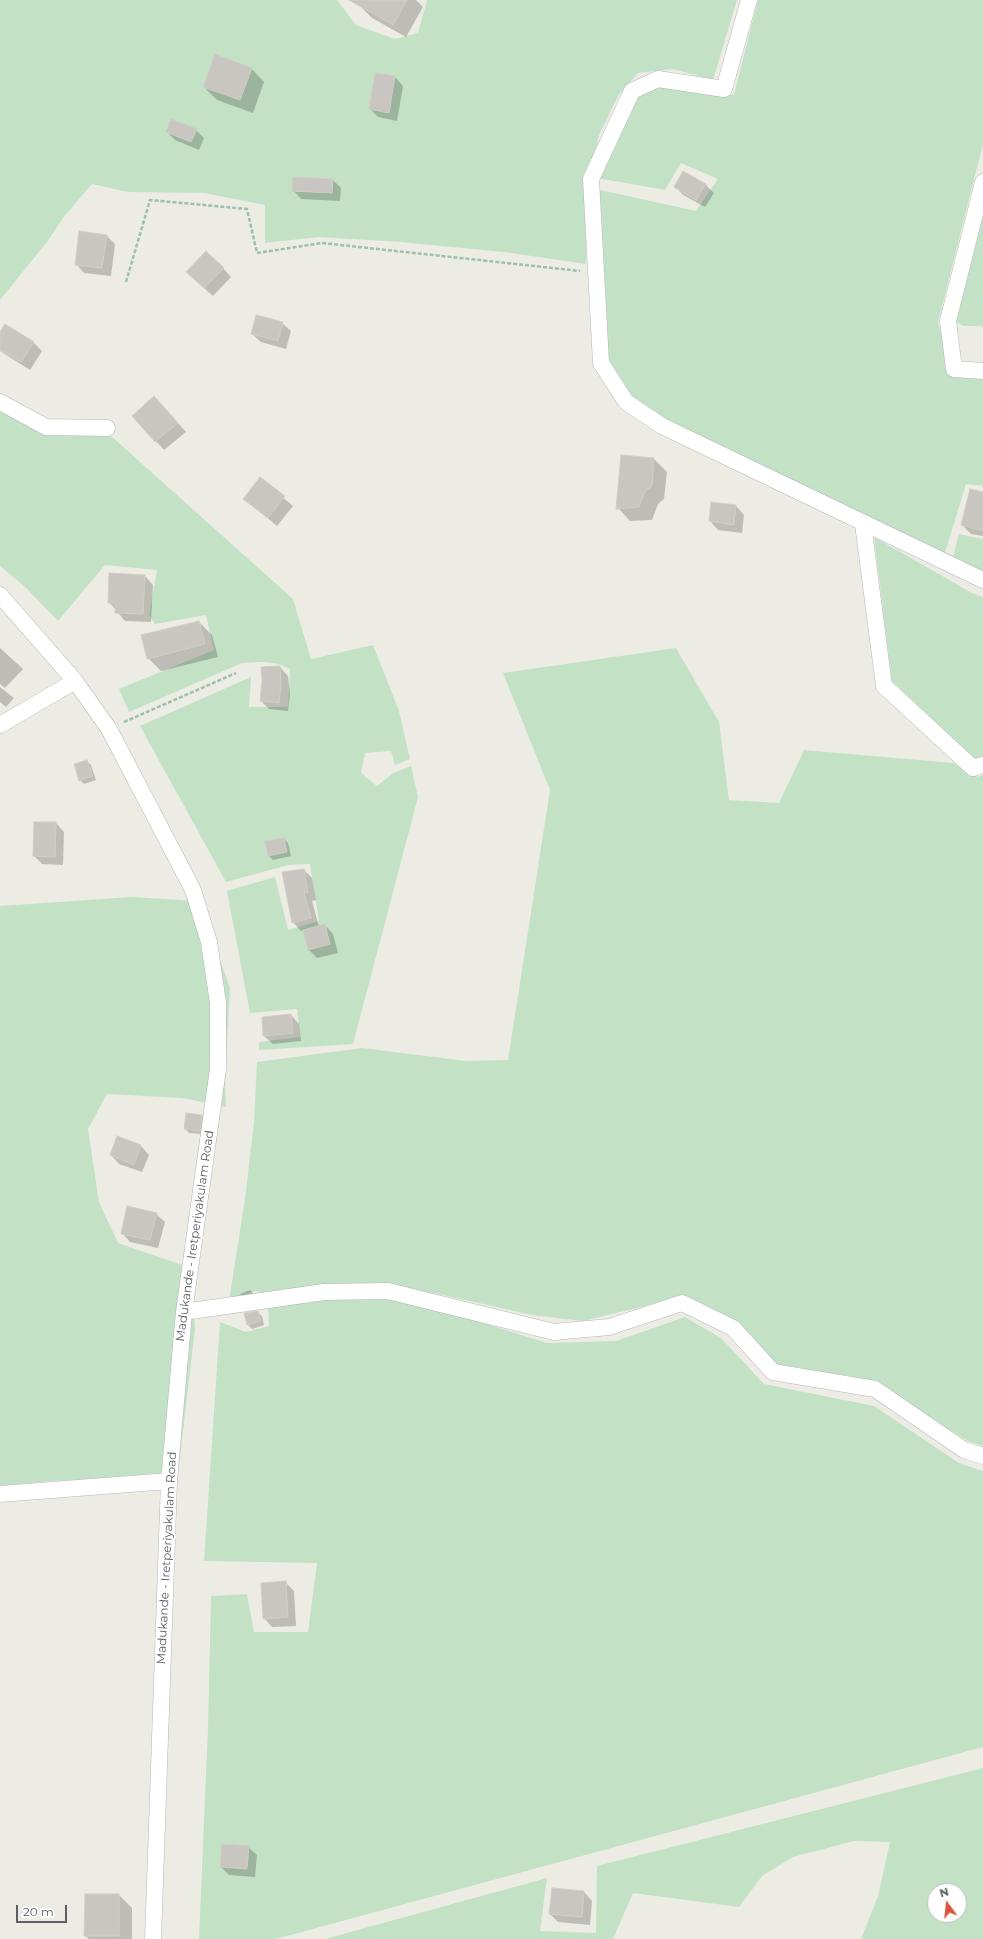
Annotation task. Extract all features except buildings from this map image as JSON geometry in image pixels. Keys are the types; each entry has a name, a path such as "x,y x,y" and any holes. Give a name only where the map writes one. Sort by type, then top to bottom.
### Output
{"street":[{"path":"749,0 724,89 658,79 632,91 591,178 601,363 626,402 662,426 863,524 983,580"},
{"path":"983,182 948,321 954,368 983,371"},
{"path":"0,402 46,427 107,428"},
{"path":"863,524 884,686 973,768 983,765"},
{"name":"Madukande - Iretperiyakulam Road","path":"0,595 75,681 109,729 193,890 209,942 218,1003 218,1069 184,1312 169,1481 153,1939"},
{"path":"0,725 75,681"},
{"path":"184,1312 324,1292 388,1291 554,1332 609,1327 682,1303 733,1328 773,1372 875,1390 964,1450 983,1456"},
{"path":"0,1494 169,1481"}],"path":[{"path":"126,282 150,200 247,209 257,253 322,244 596,273"},
{"path":"109,729 236,673"}],"green space":[{"path":"0,0 337,0 356,25 395,39 418,33 427,0 737,0 713,80 673,69 638,73 618,96 599,135 586,199 586,264 504,252 400,242 319,237 265,243 265,205 204,193 128,192 92,184 63,218 47,242 0,300"},
{"path":"758,0 983,0 983,144 938,322 953,376 983,378 983,486 966,484 944,556 668,420 635,400 608,358 596,189 696,211 718,179 681,163 665,190 597,178 637,96 661,86 734,95"},
{"path":"983,213 983,328 982,326 964,326 956,322"},
{"path":"0,409 110,435 293,599 311,659 373,645 399,711 410,759 395,765 391,751 365,753 361,773 377,786 393,773 411,766 418,797 353,1044 259,1050 259,1042 300,1037 297,1009 250,1013 227,891 275,877 288,930 319,921 310,864 288,865 226,882 140,726 251,677 249,707 288,707 290,669 279,664 263,662 242,663 129,712 119,689 214,650 206,615 155,624 149,615 157,570 105,565 58,621 24,586 0,566"},
{"path":"959,534 983,539 983,574 952,561"},
{"path":"874,537 972,593 983,597 983,758 976,760 892,681"},
{"path":"676,648 719,722 729,800 779,803 804,750 953,763 978,777 983,775 983,1446 968,1441 874,1383 775,1365 680,1296 583,1321 532,1315 434,1293 389,1287 283,1296 255,1291 229,1301 245,1199 254,1122 257,1062 362,1048 466,1061 508,1060 550,790 503,673"},
{"path":"131,897 199,901 230,988 225,1079 226,1107 183,1098 107,1094 88,1129 99,1202 118,1243 191,1268 195,1329 178,1474 52,1481 0,1486 0,906"},
{"path":"388,1293 547,1343 616,1341 685,1317 721,1338 764,1384 874,1406 959,1463 983,1471 983,1747 276,1939 199,1939 208,1727 211,1596 247,1594 254,1632 308,1632 317,1563 204,1561 220,1322 246,1332 269,1326 268,1307 323,1295"},
{"path":"983,1768 983,1939 861,1939 878,1896 890,1842 854,1841 793,1857 762,1876 739,1907 633,1893 613,1939 325,1939 547,1878 540,1931 596,1933 597,1866"}]}
